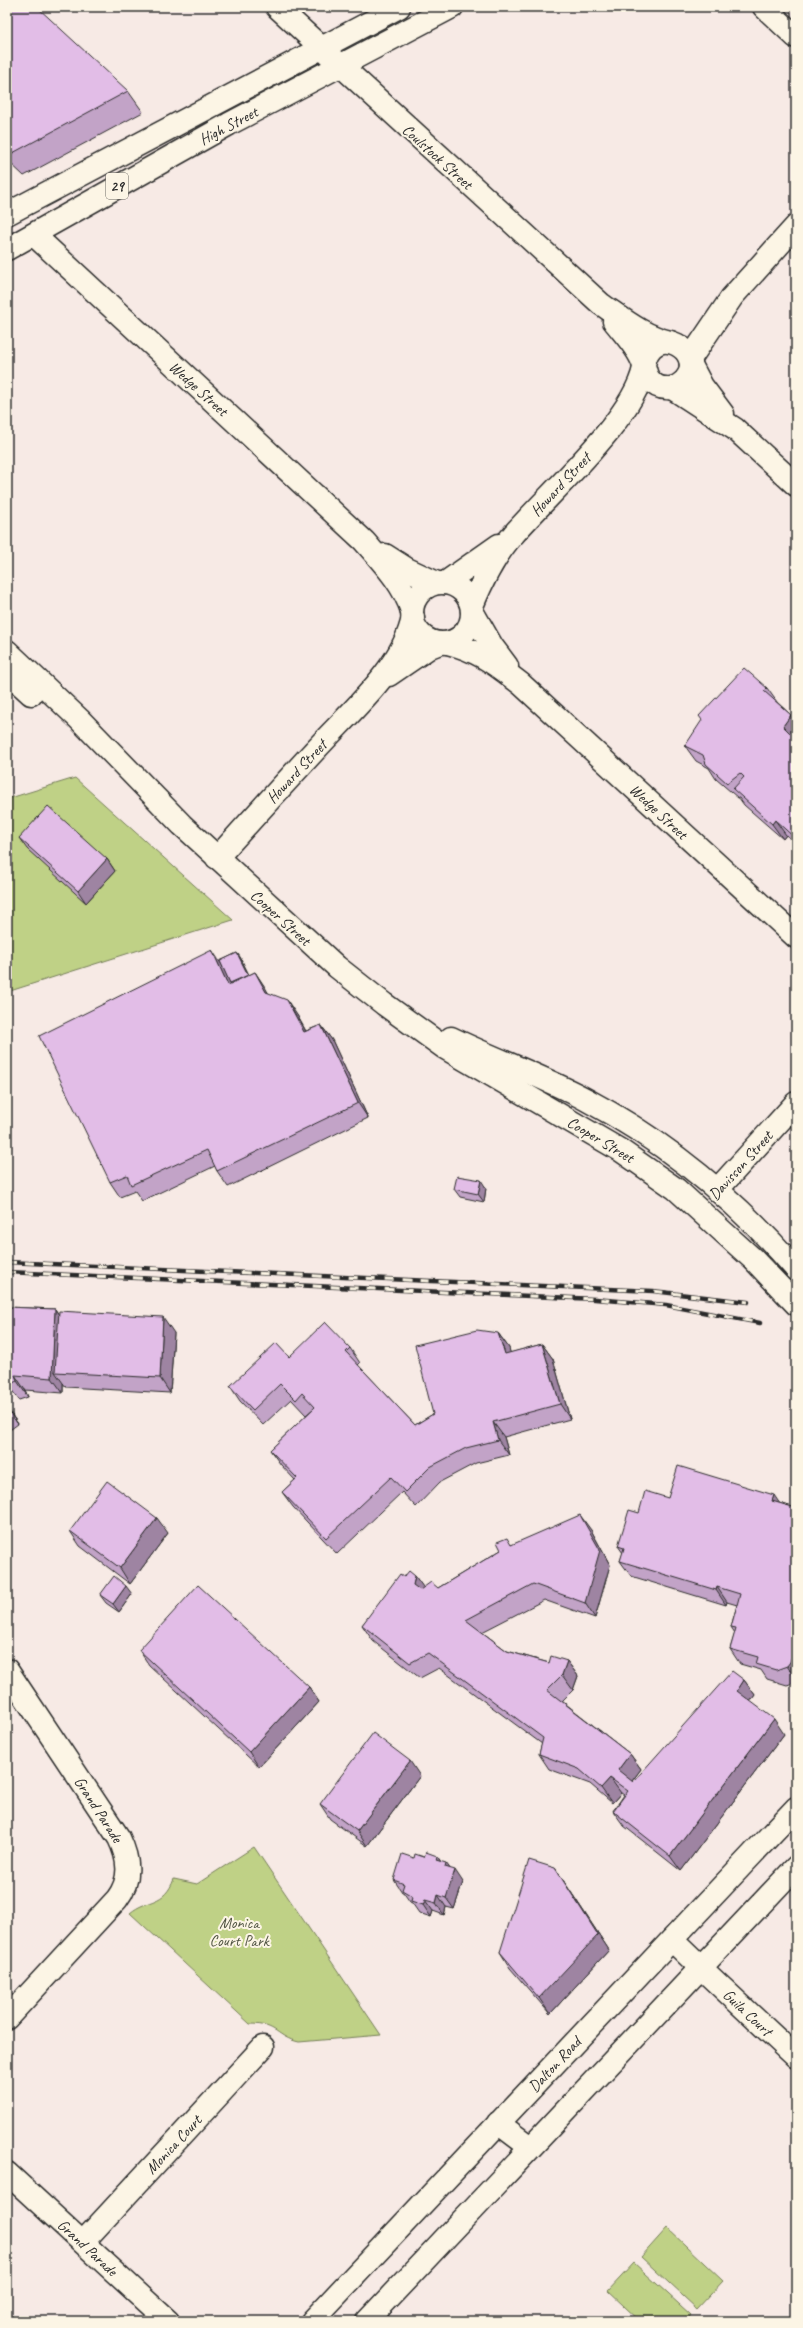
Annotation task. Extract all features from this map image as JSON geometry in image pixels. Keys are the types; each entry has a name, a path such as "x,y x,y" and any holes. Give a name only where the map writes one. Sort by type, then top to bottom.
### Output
{"street":[{"name":"Coulstock Street","path":"277,7 601,304 636,329 655,339 672,342"},
{"name":"High Street","path":"8,214 400,7"},
{"name":"High Street","path":"7,249 34,235 122,183 452,7"},
{"path":"764,7 796,37"},
{"name":"Wedge Street","path":"8,214 34,235 364,541 397,579 407,595 412,614"},
{"path":"670,388 685,380 690,362 732,297 796,226"},
{"path":"732,297 672,342 655,345 645,357 644,366 646,375 655,385 670,388 735,429"},
{"name":"Coulstock Street","path":"601,304 630,341 644,366"},
{"path":"672,342 686,352 702,386 735,429 796,485"},
{"name":"Howard Street","path":"472,608 488,571 512,536 608,432 633,398 642,378 644,366"},
{"name":"Howard Street","path":"608,432 640,405 670,388"},
{"name":"Howard Street","path":"441,583 512,536"},
{"name":"Wedge Street","path":"364,541 407,569 441,583"},
{"path":"441,583 462,590 472,608 472,619 464,635 444,643 430,641 422,635 416,627 412,614 420,593 428,587 441,583"},
{"name":"Wedge Street","path":"472,608 492,646 521,684"},
{"name":"Howard Street","path":"217,858 376,684 402,648 410,630 412,614"},
{"name":"Wedge Street","path":"444,643 471,649 491,661 521,684 796,937"},
{"name":"Howard Street","path":"376,684 430,647 444,643"},
{"name":"Cooper Street","path":"7,651 79,719 182,824 285,922 384,1004 475,1067 620,1150 676,1189 700,1209 754,1260 796,1304"},
{"name":"Cooper Street","path":"7,672 130,783 182,824"},
{"name":"Cooper Street","path":"384,1004 463,1044 586,1099 657,1144 717,1190 762,1232 796,1269"},
{"name":"Davisson Street","path":"700,1209 796,1103"},
{"name":"Grand Parade","path":"7,1670 119,1838 128,1867 125,1885 117,1899 7,2018"},
{"name":"Dalton Road","path":"312,2321 796,1808"},
{"path":"367,2321 796,1867"},
{"name":"Guila Court","path":"672,1940 796,2057"},
{"name":"Monica Court","path":"83,2242 263,2047"},
{"path":"498,2123 530,2147"},
{"name":"Grand Parade","path":"7,2173 168,2321"}],"green space":[{"path":"75,778 233,920 7,992 7,799"},
{"name":"Monica Court Park","path":"254,1847 381,2035 299,2042 291,2040 272,2028 250,2024 130,1913 143,1905 160,1898 170,1888 174,1879 197,1884"},
{"path":"667,2228 723,2281 697,2309 641,2257"},
{"path":"634,2263 691,2315 686,2321 640,2321 608,2291"}],"building":[{"path":"7,7 37,7 128,91 9,155 7,153"},
{"path":"744,668 767,688 764,691 791,715 783,726 790,733 796,727 796,839 775,820 772,824 733,789 744,777 740,773 727,783 706,764 703,755 685,746 702,720 699,716"},
{"path":"48,806 107,859 78,891 19,838"},
{"path":"212,950 228,985 255,972 266,992 287,1000 304,1032 321,1025 358,1103 217,1171 207,1150 131,1185 127,1175 110,1182 39,1036"},
{"path":"237,953 248,975 230,983 220,961"},
{"path":"457,1176 481,1180 478,1194 454,1189"},
{"path":"7,1307 55,1309 52,1378 15,1375 17,1381 8,1385"},
{"path":"59,1311 163,1317 160,1378 55,1372"},
{"path":"325,1322 350,1348 346,1352 415,1425 433,1414 415,1345 477,1330 498,1333 505,1354 542,1344 560,1404 493,1422 498,1440 466,1448 430,1467 405,1492 391,1477 326,1538 282,1492 297,1478 270,1450 315,1407 302,1393 296,1400 280,1384 253,1410 230,1386 276,1343 289,1357"},
{"path":"678,1466 774,1495 772,1501 796,1508 796,1643 790,1662 787,1666 776,1670 756,1664 758,1657 730,1649 736,1628 731,1627 740,1594 717,1587 716,1590 620,1561 624,1548 618,1546 629,1510 639,1513 645,1491 668,1498"},
{"path":"107,1481 157,1518 120,1568 70,1531"},
{"path":"580,1515 600,1550 585,1603 533,1584 466,1620 507,1651 549,1663 551,1656 567,1661 562,1675 547,1690 630,1754 618,1770 633,1782 732,1671 744,1680 737,1691 774,1719 670,1856 613,1811 628,1791 610,1778 601,1788 579,1769 539,1754 543,1738 428,1653 410,1663 362,1625 400,1574 404,1577 409,1571 415,1576 413,1585 420,1590 431,1582 438,1588 501,1550 497,1542 507,1538 511,1545"},
{"path":"114,1576 126,1586 113,1604 100,1595"},
{"path":"198,1585 309,1687 249,1752 139,1650"},
{"path":"373,1733 410,1761 357,1831 320,1804"},
{"path":"426,1852 437,1856 436,1860 446,1863 445,1867 455,1870 446,1898 438,1895 436,1903 425,1900 423,1905 411,1901 412,1896 402,1890 404,1884 394,1880 402,1854 414,1858 415,1854 424,1857"},
{"path":"529,1860 555,1868 598,1935 539,1998 500,1952"}],"railway":[{"path":"7,1262 653,1291 748,1302"},
{"path":"7,1272 595,1299 666,1305 760,1323"}]}
